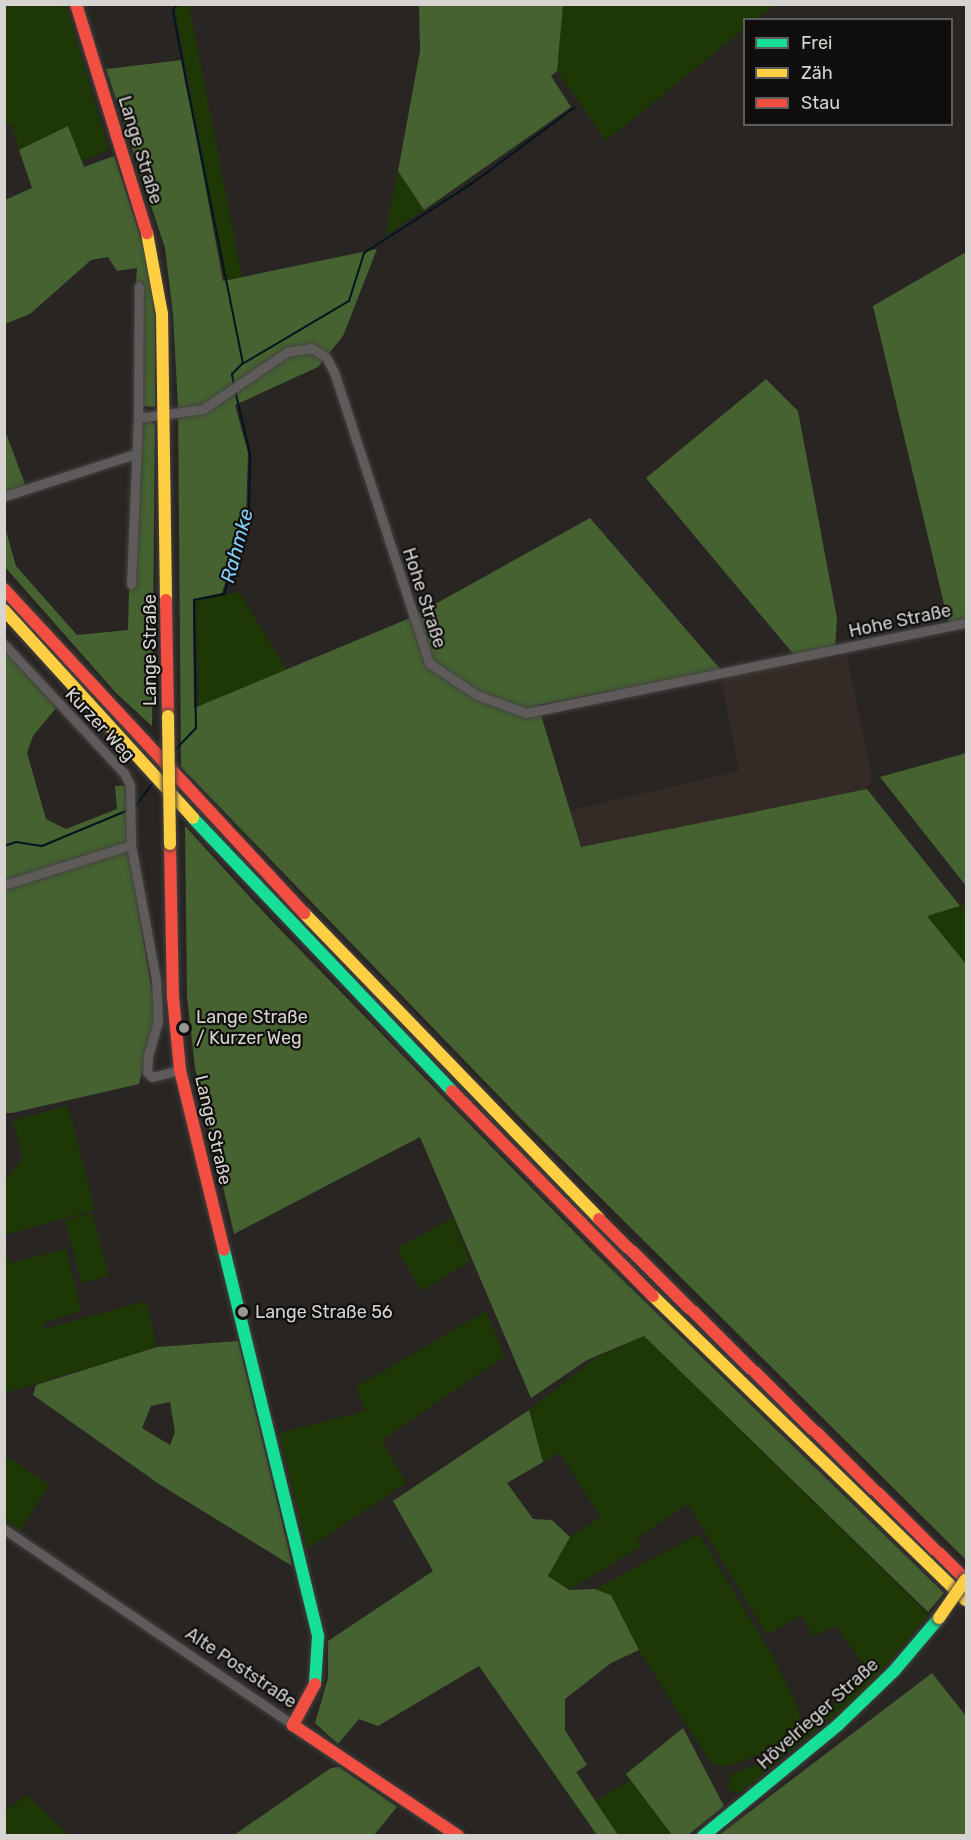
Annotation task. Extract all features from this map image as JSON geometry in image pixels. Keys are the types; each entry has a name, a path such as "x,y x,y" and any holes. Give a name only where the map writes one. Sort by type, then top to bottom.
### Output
{"main road":[{"name":"Lange Straße","path":"76,4 152,251 162,314 166,416 173,997 180,1070 318,1637 314,1690 293,1725"},
{"path":"4,589 172,774 497,1117 716,1338 966,1579"},
{"path":"4,610 163,785 497,1137 712,1355 966,1600"},
{"name":"Hövelrieger Straße","path":"703,1836 838,1725 894,1671 939,1618 966,1579"},
{"name":"Alte Poststraße","path":"293,1725 458,1836"}],"street":[{"name":"Lange Straße","path":"131,584 138,418 139,286"},
{"name":"Hohe Straße","path":"166,416 203,409 296,348 311,348 326,357 429,663 477,695 526,713 966,623"},
{"path":"138,418 166,416"},
{"path":"5,496 135,454"},
{"name":"Kurzer Weg","path":"4,644 124,773 130,785 131,845 156,980 158,1022 148,1055 147,1072 152,1077 180,1070"},
{"path":"4,885 131,845"},
{"name":"Alte Poststraße","path":"4,1529 293,1725"}],"shaded area":[{"path":"847,656 872,777 867,789 581,848 568,811 739,771 722,684 727,676"}],"green space":[{"path":"563,4 776,5 758,18 743,18 743,30 606,141 557,71"},
{"path":"4,5 66,5 109,150 82,161 68,126 19,150 12,124 5,126"},
{"path":"178,5 189,5 242,277 226,280 175,10"},
{"path":"419,5 563,5 557,71 551,76 571,107 424,210 398,171 420,51"},
{"path":"182,60 223,281 377,249 343,336 318,367 235,405 248,453 246,516 222,593 193,599 194,708 410,618 590,518 721,670 538,705 581,847 867,789 960,906 927,916 966,964 966,1560 522,1120 181,767 178,406 173,314 165,248 106,69"},
{"path":"68,126 84,167 114,156 145,251 155,316 155,407 143,406 144,283 136,282 137,268 117,271 108,257 91,260 30,314 5,324 5,200 32,188 19,150"},
{"path":"398,171 424,210 385,236"},
{"path":"966,252 966,621 949,625 873,306"},
{"path":"766,379 798,411 837,618 835,648 795,656 646,478"},
{"path":"149,421 155,424 152,726 116,693 5,567 4,524 16,566 77,635 128,630 129,588 135,588 142,424"},
{"path":"4,428 28,492 4,499"},
{"path":"239,592 287,670 199,706 196,601"},
{"path":"4,650 56,708 33,736 27,753 46,819 66,829 117,809 115,786 125,786 130,859 156,1017 139,1084 12,1113 4,1113"},
{"path":"966,753 966,886 880,777"},
{"path":"185,826 270,919 593,1251 944,1593 928,1612 644,1336 587,1360 531,1398 420,1137 234,1234 195,1068 187,997"},
{"path":"966,904 966,964 927,915"},
{"path":"68,1106 95,1210 5,1235 5,1180 23,1158 13,1120"},
{"path":"92,1213 109,1276 82,1283 65,1220"},
{"path":"453,1218 470,1261 421,1291 397,1248"},
{"path":"4,1245 10,1263 66,1249 81,1311 42,1323 44,1329 146,1301 157,1347 5,1393"},
{"path":"486,1311 505,1356 382,1440 406,1483 307,1549 279,1433 366,1411 356,1387"},
{"path":"644,1336 929,1615 862,1693 739,1794 728,1789 730,1775 785,1753 868,1671 836,1626 814,1636 801,1615 767,1635 688,1504 637,1538 642,1546 569,1590 548,1576 570,1537 601,1517 560,1453 543,1462 529,1410 597,1357"},
{"path":"238,1341 292,1566 159,1484 33,1395 36,1385 157,1347","holes":["170,1402 175,1432 170,1445 142,1428 151,1406"]},
{"path":"529,1410 543,1462 507,1483 533,1519 552,1520 570,1537 548,1576 569,1590 595,1589 611,1595 639,1650 611,1663 565,1699 565,1730 587,1765 576,1772 618,1835 597,1835 479,1666 378,1726 359,1719 338,1744 315,1723 328,1678 328,1641 433,1571 393,1501"},
{"path":"8,1457 49,1485 20,1531 5,1520 5,1462"},
{"path":"699,1534 773,1657 800,1712 798,1730 781,1746 726,1767 711,1763 639,1650 611,1595 595,1589"},
{"path":"932,1673 966,1716 966,1835 719,1835"},
{"path":"683,1728 724,1806 688,1835 672,1835 626,1774"},
{"path":"339,1767 397,1807 374,1835 234,1835 331,1768"},
{"path":"630,1780 672,1835 618,1835 596,1801"},
{"path":"27,1795 69,1835 5,1835 5,1811"}],"waterway":[{"name":"Rahmke","path":"177,5 173,10 187,86 243,363 232,374 234,385"},
{"path":"244,363 349,301 364,253 471,184 575,107"},
{"name":"Rahmke","path":"173,752 196,728 194,600 224,594 249,518 250,454 235,390"},
{"name":"Rahmke","path":"134,808 152,784"},
{"name":"Rahmke","path":"4,846 16,842 42,846 126,811"}],"traffic: fast":[{"path":"193,818 452,1091"},
{"path":"224,1250 318,1637 315,1684"},
{"path":"703,1836 838,1725 894,1671 939,1618"}],"traffic: slow":[{"path":"147,233 162,314 166,600"},
{"path":"4,610 193,818"},
{"path":"168,716 170,844"},
{"path":"304,913 599,1219"},
{"path":"653,1296 966,1600"},
{"path":"939,1618 966,1579"}],"traffic: jam":[{"path":"76,4 147,233"},
{"path":"4,589 304,913"},
{"path":"166,600 168,716"},
{"path":"170,844 173,997 180,1070 224,1250"},
{"path":"452,1091 653,1296"},
{"path":"599,1219 966,1580"},
{"path":"315,1684 293,1725 458,1836"}],"place":[{"name":"Lange Straße / Kurzer Weg","path":"184,1028"},
{"name":"Lange Straße 56","path":"243,1312"}]}
